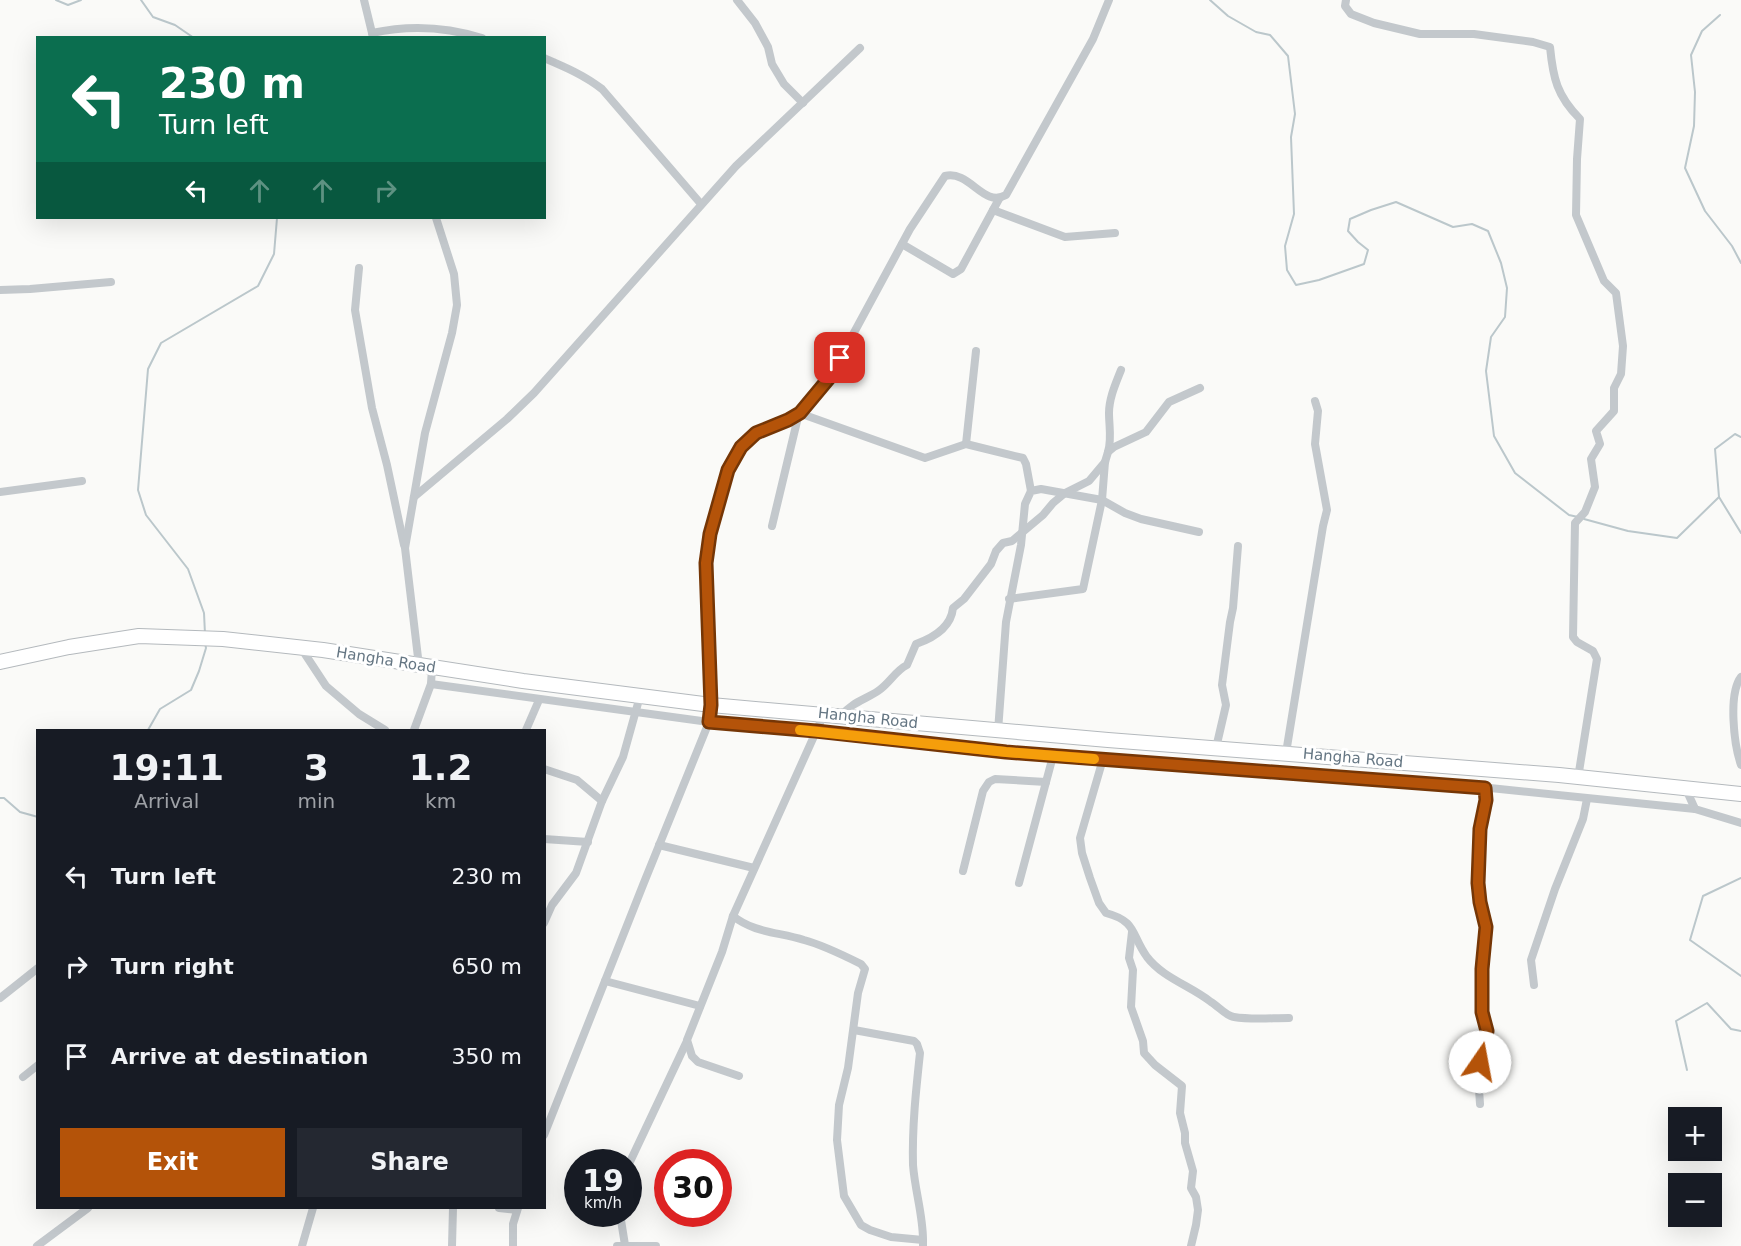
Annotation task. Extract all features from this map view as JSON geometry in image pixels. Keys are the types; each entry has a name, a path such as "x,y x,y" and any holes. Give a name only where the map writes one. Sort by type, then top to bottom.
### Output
{"highway":[{"name":"Hangha Road","path":"0,662 69,647 139,636 192,636 301,648 711,705 998,731 1578,778 1741,794"}],"street":[{"path":"364,0 373,35 398,28 439,29 472,36"},
{"path":"737,0 768,47 772,64 784,84 803,103"},
{"path":"546,1127 709,722 711,705 706,563 710,534 728,470 741,447 756,433 800,413 830,377 902,244 945,176 952,174 963,178 992,199 999,199 1006,195 1093,39 1109,0"},
{"path":"1346,0 1346,6 1351,14 1374,23 1420,34 1474,34 1533,42 1550,47 1557,88 1567,106 1580,119 1576,215 1604,281 1616,293 1623,346 1621,374 1614,388 1614,411 1596,431 1600,444 1591,459 1595,488 1585,512 1575,523 1574,637 1577,642 1593,651 1596,659 1578,778"},
{"path":"414,497 500,425 534,393 745,156 860,48"},
{"path":"546,59 571,69 602,89 701,204"},
{"path":"902,244 953,274 961,269 999,199"},
{"path":"993,210 1065,237 1115,233"},
{"path":"405,548 425,433 452,333 457,305 454,274 436,219"},
{"path":"359,268 355,310 372,408 405,548 431,684 414,729"},
{"path":"0,290 111,282"},
{"path":"966,444 976,351"},
{"path":"1009,599 1083,590 1102,500 1105,462 1111,442 1109,411 1111,399 1120,370"},
{"path":"1108,452 1146,432 1169,402 1200,388"},
{"path":"1286,753 1327,510 1315,444 1318,411 1315,401"},
{"path":"800,413 925,458 966,444 1023,458 1031,491 1025,504 1023,531 1009,599 998,731"},
{"path":"772,526 800,413"},
{"path":"842,716 847,709 879,691 899,669 907,665 916,644 927,640 945,628 953,608 964,599 991,564 996,551 1003,543 1012,541 1043,515 1053,503 1089,481 1105,462"},
{"path":"0,492 82,481"},
{"path":"1031,491 1041,489 1102,500 1125,513 1142,519 1199,532"},
{"path":"1216,748 1226,705 1222,686 1233,608 1238,546"},
{"path":"301,648 326,686 359,714 383,729"},
{"path":"1741,677 1736,684 1734,724 1741,765"},
{"path":"431,684 709,722 1053,756 1485,788 1695,809 1741,823"},
{"path":"546,918 552,905 576,873 602,801 623,757 640,696"},
{"path":"526,729 539,700"},
{"path":"636,1149 687,1040 722,952 733,916 824,714"},
{"path":"1019,883 1053,756"},
{"path":"1103,759 1080,838 1082,853 1099,903 1106,913 1118,916 1132,928 1148,958 1164,974 1182,982 1231,1017 1289,1018"},
{"path":"546,770 577,780 602,801"},
{"path":"963,871 982,791 989,782 995,779 1046,782"},
{"path":"1480,1104 1478,1074 1487,1031 1482,1012 1482,969 1486,927 1478,883 1480,829 1486,800 1485,788"},
{"path":"1686,789 1695,809"},
{"path":"1534,985 1531,960 1555,889 1583,819 1587,799"},
{"path":"546,839 588,842"},
{"path":"659,846 754,868"},
{"path":"733,916 749,926 805,940 861,964 865,969 858,993 845,1084 839,1105 837,1140 844,1196 861,1225 870,1230 923,1243 923,1221 917,1196 914,1167 913,1112 920,1053 918,1044 914,1041 854,1030"},
{"path":"1132,928 1129,958 1132,970 1131,1007 1143,1041 1144,1053 1155,1065 1182,1086 1180,1113 1193,1171 1191,1188 1196,1197 1198,1210 1197,1225 1191,1246"},
{"path":"0,998 36,970"},
{"path":"605,981 700,1006"},
{"path":"687,1040 692,1056 698,1062 739,1076"},
{"path":"23,1077 36,1067"},
{"path":"40,1245 87,1209"},
{"path":"302,1246 313,1209"},
{"path":"452,1246 453,1209"},
{"path":"513,1246 513,1224 518,1209"},
{"path":"620,1227 621,1245 656,1246"}],"waterway":[{"path":"56,0 68,5 81,0"},
{"path":"141,0 153,17 175,25 191,36"},
{"path":"1210,0 1228,16 1256,32 1270,35 1288,56 1295,114 1291,137 1294,214 1285,246 1287,270 1296,285 1319,280 1364,264 1368,250 1348,231 1350,219 1396,202 1453,227 1472,224 1488,231 1501,263 1507,288 1505,317 1491,337 1486,371 1494,436 1515,473 1569,515 1578,517"},
{"path":"1720,15 1702,31 1691,55 1695,92 1694,126 1685,168 1705,211 1732,246 1741,263"},
{"path":"205,634 204,613 188,569 146,515 138,490 148,369 161,343 258,286 274,254 277,219"},
{"path":"1741,437 1735,434 1715,449 1719,497 1741,533"},
{"path":"1584,519 1628,531 1677,538 1719,497"},
{"path":"149,729 160,709 191,690 206,648 205,643"},
{"path":"0,798 4,798 20,812 36,816"},
{"path":"1741,878 1703,896 1690,940 1741,976"},
{"path":"1687,1070 1676,1021 1707,1003 1731,1029 1741,1031"}],"slow traffic":[{"path":"800,730 1094,759"}],"route":[{"path":"840,358 830,377 800,413 756,433 741,447 728,470 710,534 706,563 711,705 709,722 1006,752 1485,788 1486,800 1480,829 1478,883 1486,927 1482,969 1482,1012 1487,1031 1480,1062"}]}
